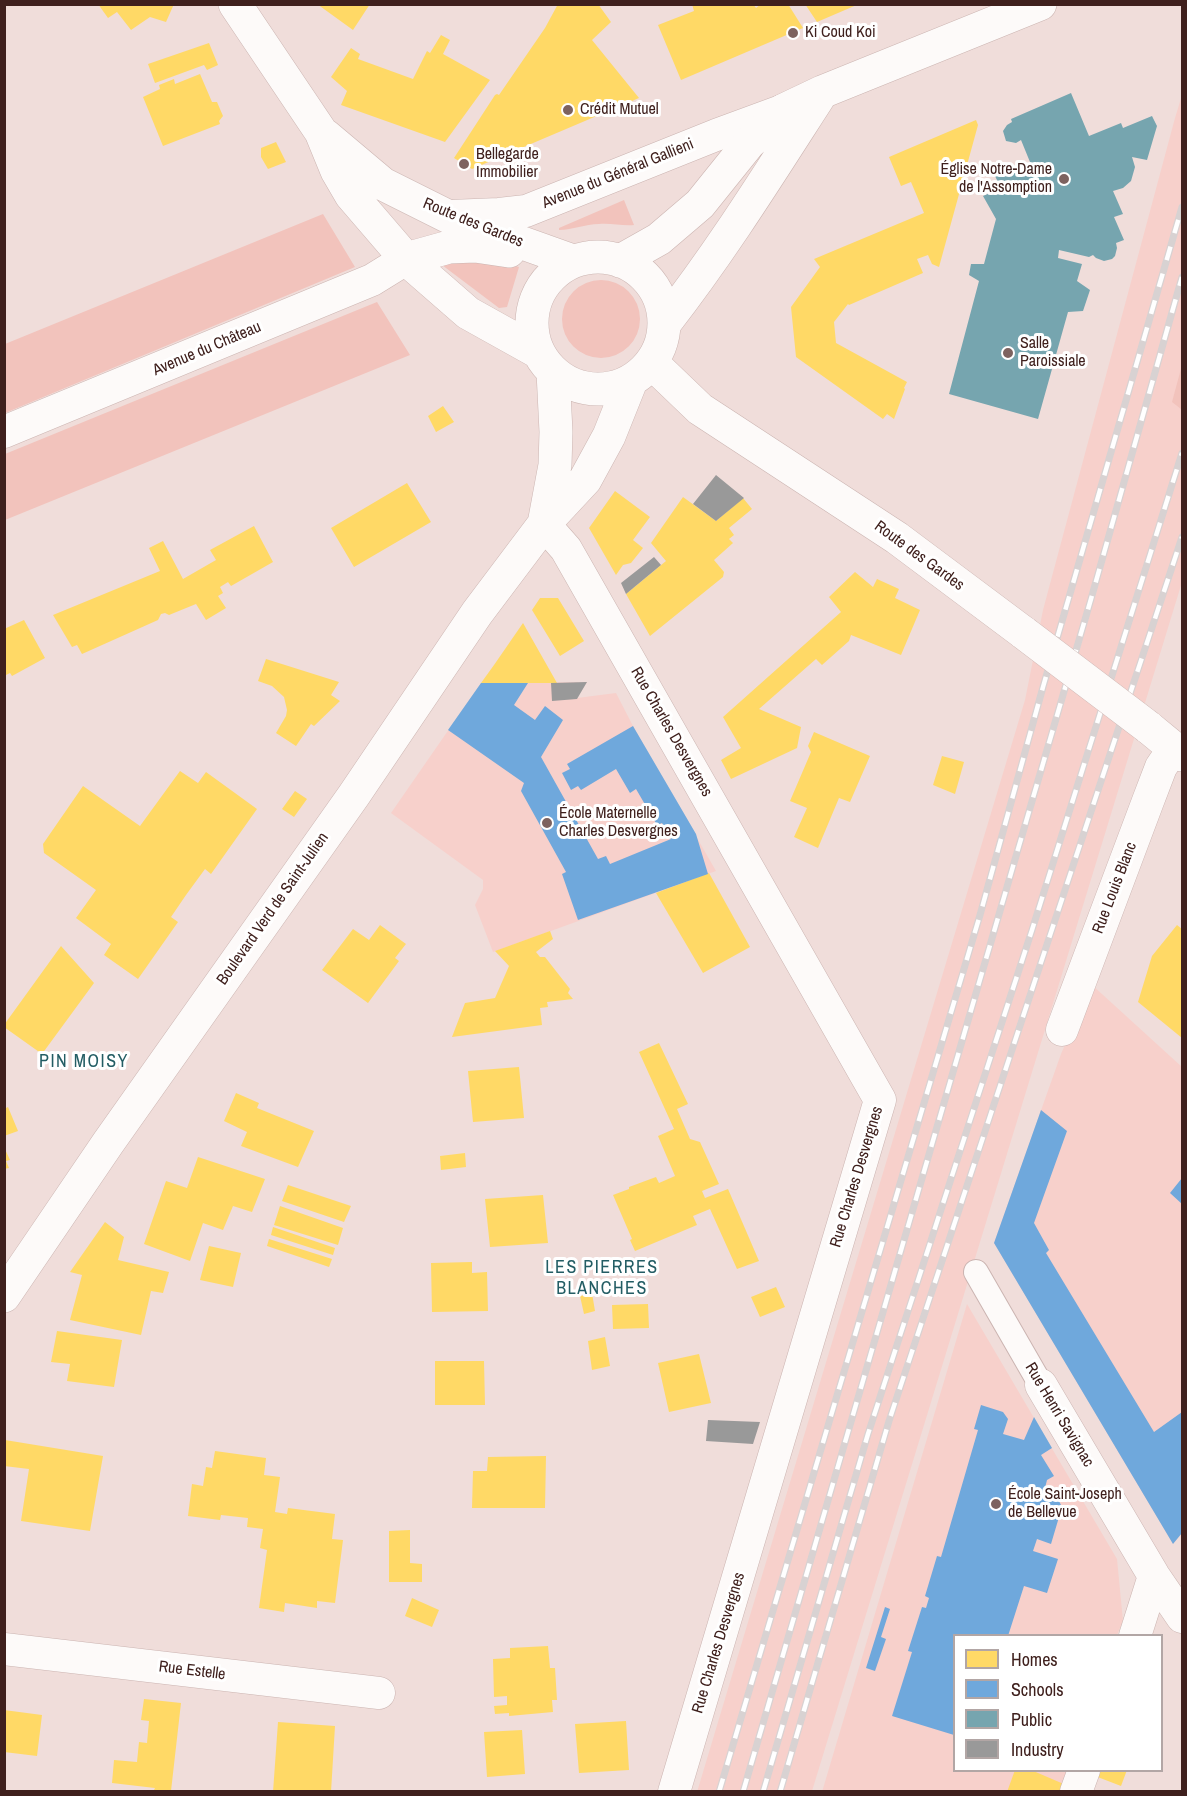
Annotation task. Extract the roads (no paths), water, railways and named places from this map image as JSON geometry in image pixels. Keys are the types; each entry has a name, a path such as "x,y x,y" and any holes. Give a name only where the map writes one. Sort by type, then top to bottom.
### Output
{"main road":[{"name":"Route des Gardes","path":"235,4 321,132 351,195 406,259 468,313 546,362"},
{"name":"Avenue du Général Gallieni","path":"620,261 659,239 699,204 749,143 784,110 822,92 1037,5"},
{"path":"665,323 697,283 734,230 822,92"},
{"name":"Route des Gardes","path":"321,132 383,184 447,216 573,261"},
{"path":"406,259 449,247 475,246 573,261 596,256 620,261 644,275 660,297 665,323 661,344 641,372 604,390 577,387 546,362 532,326 536,300 550,277 573,261"},
{"name":"Boulevard Verd de Saint-Julien","path":"544,524 555,465 556,432 546,362"},
{"name":"Route des Gardes","path":"641,372 897,538 1178,751"},
{"name":"Boulevard Verd de Saint-Julien","path":"4,1296 354,795 477,613 544,524 585,480 641,372"}],"street":[{"name":"Avenue du Général Gallieni","path":"447,216 526,211 784,110"},
{"name":"Avenue du Château","path":"4,432 372,280 406,259"},
{"name":"Rue Charles Desvergnes","path":"544,524 566,549 880,1100 674,1791"},
{"name":"Rue Louis Blanc","path":"1062,1030 1161,767 1178,751"},
{"name":"Rue Henri Savignac","path":"976,1272 1154,1576 1182,1617"},
{"path":"1135,1634 1154,1576"},
{"name":"Rue Estelle","path":"4,1649 379,1693"},
{"path":"1076,1791 1083,1772"}],"railway":[{"path":"719,1792 980,915 1043,687 1182,207"},
{"path":"743,1792 1091,599 1182,277"},
{"path":"763,1792 868,1434 1032,930 1182,453"},
{"path":"780,1792 889,1421 1182,537"}],"place":[{"name":"Ki Coud Koi","path":"793,33"},
{"name":"Crédit Mutuel","path":"568,110"},
{"name":"Bellegarde Immobilier","path":"464,164"},
{"name":"Église Notre-Dame de l'Assomption","path":"1064,179"},
{"name":"Salle Paroissiale","path":"1008,353"},
{"name":"École Maternelle Charles Desvergnes","path":"547,823"},
{"name":"École Saint-Joseph de Bellevue","path":"996,1504"}],"district":[{"name":"PIN MOISY","path":"84,1062"},
{"name":"LES PIERRES BLANCHES","path":"602,1278"}]}
